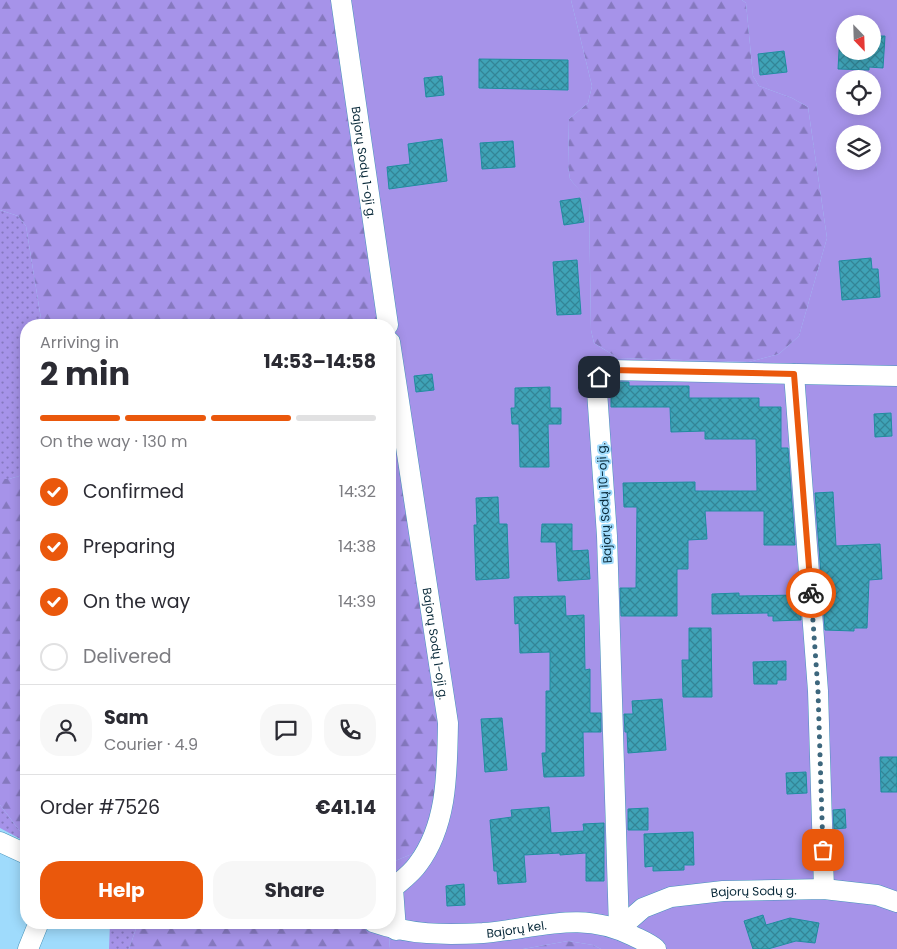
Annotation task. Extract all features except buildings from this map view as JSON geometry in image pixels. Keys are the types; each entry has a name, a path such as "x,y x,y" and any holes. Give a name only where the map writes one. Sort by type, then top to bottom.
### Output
{"street":[{"name":"Bajorų Sodų 1-oji g.","path":"342,0 387,319"},
{"name":"Bajorų Sodų 10-oji g.","path":"619,929 607,536 597,390 599,377 610,370 897,376"},
{"path":"794,374 818,691 824,889"},
{"name":"Bajorų Sodų 1-oji g.","path":"396,381 448,723 446,781 440,817 429,847 418,866 396,885"},
{"path":"0,842 20,851"},
{"name":"Bajorų Sodų g.","path":"619,929 643,908 671,897 723,892 824,889 877,895 897,902"},
{"name":"Bajorų kel.","path":"393,929 433,934 485,932 549,923 584,922 619,929 656,949"},
{"path":"28,949 36,929"}],"green space":[{"path":"0,0 332,0 378,319 41,319 26,226 18,216 0,210"},
{"path":"332,0 571,0 592,86 588,103 569,119 568,166 570,179 589,201 591,330 594,343 618,358 749,362 779,354 799,336 827,238 808,107 792,98 759,86 753,76 746,3 742,0 897,0 897,949 601,949 593,945 568,941 523,949 390,949 388,929 396,929 396,861 412,854 426,834 434,813 441,725 396,372 396,319 389,319"},
{"path":"571,0 742,0 746,3 753,76 759,86 792,98 808,107 827,238 799,336 779,354 749,362 618,358 594,343 591,330 589,202 570,179 568,166 569,119 588,103 592,86"},
{"path":"0,210 18,216 26,226 41,319 20,319 20,476 0,479"},
{"path":"396,436 441,725 440,780 426,834 412,854 396,861"},
{"path":"20,476 20,831 0,805 0,479"},
{"path":"0,805 20,831 20,839 0,828"},
{"path":"110,929 136,929 129,949 109,949"},
{"path":"136,929 388,929 390,949 129,949"},
{"path":"568,941 593,945 601,949 523,949"}],"way so far":[{"path":"811,593 818,691 823,850"}],"route":[{"path":"599,377 610,370 794,374 811,593"}]}
